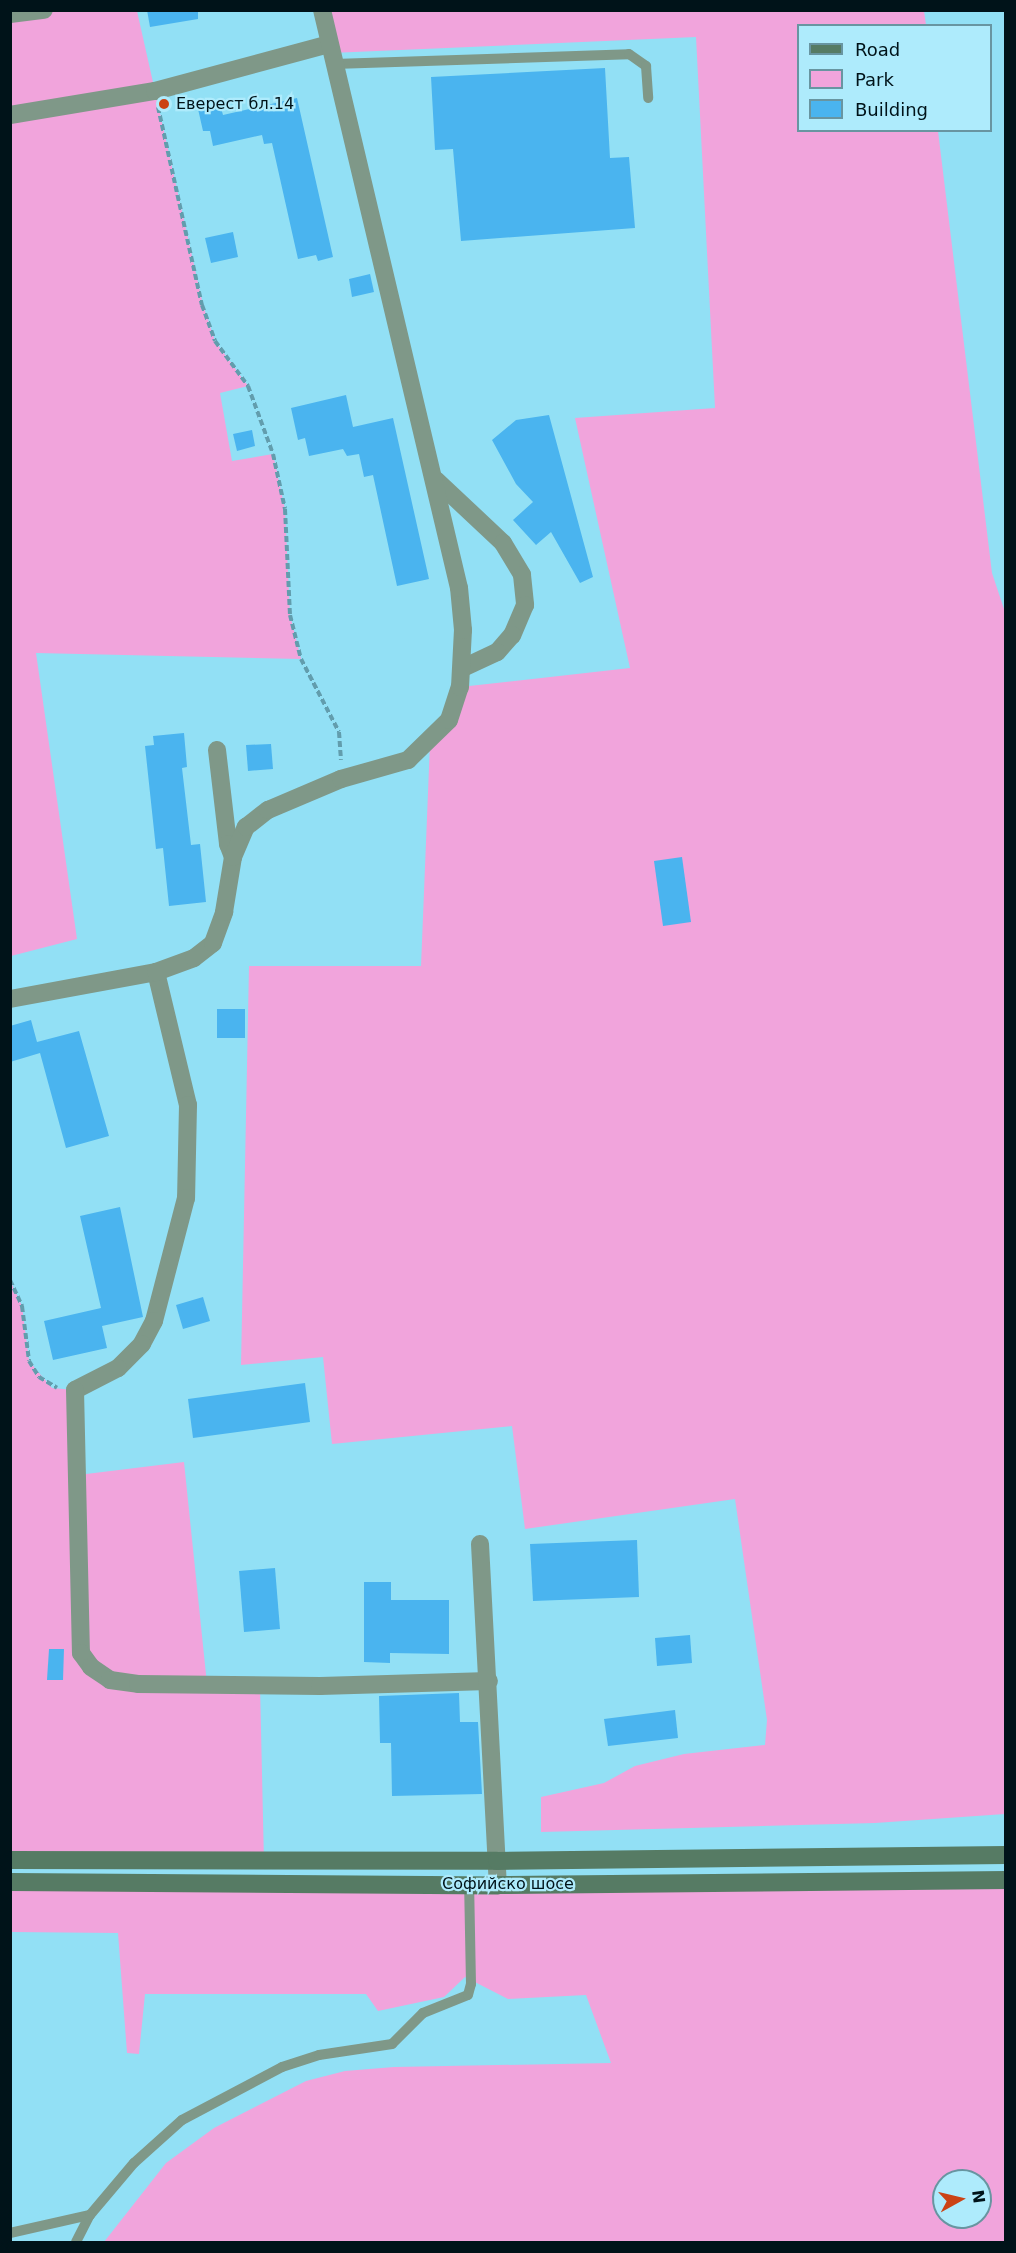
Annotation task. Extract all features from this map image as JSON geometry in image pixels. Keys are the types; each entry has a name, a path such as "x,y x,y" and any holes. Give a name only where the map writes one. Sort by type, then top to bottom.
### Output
{"main road":[{"name":"Софийско шосе","path":"10,1860 497,1861 1005,1856"},
{"name":"Софийско шосе","path":"10,1882 98,1886 1005,1880"}],"street":[{"path":"10,14 44,10"},
{"path":"10,999 156,972 194,958 213,943 224,912 233,857 246,827 268,810 341,780 408,760 430,743 449,720 460,687 462,668 459,588 436,480 322,10"},
{"path":"10,115 155,91 329,44"},
{"path":"436,480 503,543 522,575 525,605 512,635 497,652 462,668"},
{"path":"216,750 228,844 233,857"},
{"path":"156,972 188,1105 186,1198 154,1321 142,1344 118,1368 75,1389 81,1653 91,1667 110,1680 138,1684 320,1686 489,1681"},
{"path":"480,1544 498,1885"}],"lane":[{"path":"334,64 629,54 646,66 648,98"},
{"path":"76,2242 90,2215 134,2163 182,2120 282,2067 319,2055 392,2044 423,2013 468,1995 471,1984 469,1884"},
{"path":"10,2233 90,2215"}],"path":[{"path":"155,91 202,305 215,341 248,386 273,454 285,509 290,615 301,658 339,732 341,780"},
{"path":"10,1280 22,1306 29,1361 52,1388 75,1389"}],"green space":[{"path":"44,10 137,11 203,305 215,341 248,386 220,393 232,461 273,454 285,509 290,615 301,659 36,653 77,939 11,956 11,14"},
{"path":"322,11 924,11 926,24 797,24 797,132 938,132 992,573 1005,612 1005,1814 875,1823 541,1832 541,1797 604,1783 635,1766 684,1754 765,1745 767,1720 735,1499 525,1529 512,1426 332,1444 323,1357 241,1365 249,966 421,966 430,743 460,687 630,668 575,418 715,408 696,37 331,53"},
{"path":"10,1280 22,1306 29,1361 52,1388 75,1390 78,1475 184,1462 207,1684 260,1685 264,1862 11,1860"},
{"path":"1005,1880 1005,2242 104,2242 166,2163 214,2128 306,2081 345,2071 394,2067 611,2063 586,1995 508,1999 465,1977 444,1997 378,2011 366,1994 145,1994 139,2054 127,2053 118,1933 11,1932 11,1882"}],"building":[{"path":"147,10 198,10 198,19 150,27"},
{"path":"605,68 610,158 629,157 635,228 461,241 453,149 435,150 431,77"},
{"path":"297,98 333,257 318,261 316,255 298,259 272,143 264,144 262,135 213,146 210,131 203,131 198,109 220,104 223,115"},
{"path":"233,232 238,257 211,263 205,238"},
{"path":"370,274 374,292 352,297 349,279"},
{"path":"346,395 353,427 393,418 429,579 397,586 373,475 364,477 359,454 347,456 343,449 309,456 305,438 298,440 291,408"},
{"path":"549,415 593,577 580,583 551,532 536,545 513,520 533,502 516,484 492,440 516,420"},
{"path":"252,430 255,446 237,451 233,434"},
{"path":"184,733 187,767 182,768 191,845 200,844 206,902 169,906 163,848 156,849 145,746 154,745 153,736"},
{"path":"271,744 273,769 248,771 246,745"},
{"path":"682,857 691,922 663,926 654,861"},
{"path":"217,1009 245,1009 245,1038 217,1038"},
{"path":"31,1020 37,1042 79,1031 109,1136 66,1148 40,1053 10,1062 10,1026"},
{"path":"120,1207 143,1317 102,1326 107,1348 53,1360 44,1321 101,1308 80,1216"},
{"path":"203,1297 210,1321 183,1329 176,1305"},
{"path":"305,1383 310,1422 193,1438 188,1399"},
{"path":"637,1540 639,1597 533,1601 530,1544"},
{"path":"275,1568 280,1629 244,1632 239,1571"},
{"path":"364,1582 391,1582 391,1600 449,1600 449,1654 390,1653 390,1663 364,1662"},
{"path":"690,1635 692,1663 657,1666 655,1638"},
{"path":"49,1649 64,1649 63,1680 47,1680"},
{"path":"459,1693 460,1722 478,1722 482,1794 392,1796 391,1743 380,1743 379,1696"},
{"path":"675,1710 678,1738 608,1746 604,1719"}],"place":[{"name":"Еверест бл.14","path":"164,104"}]}
